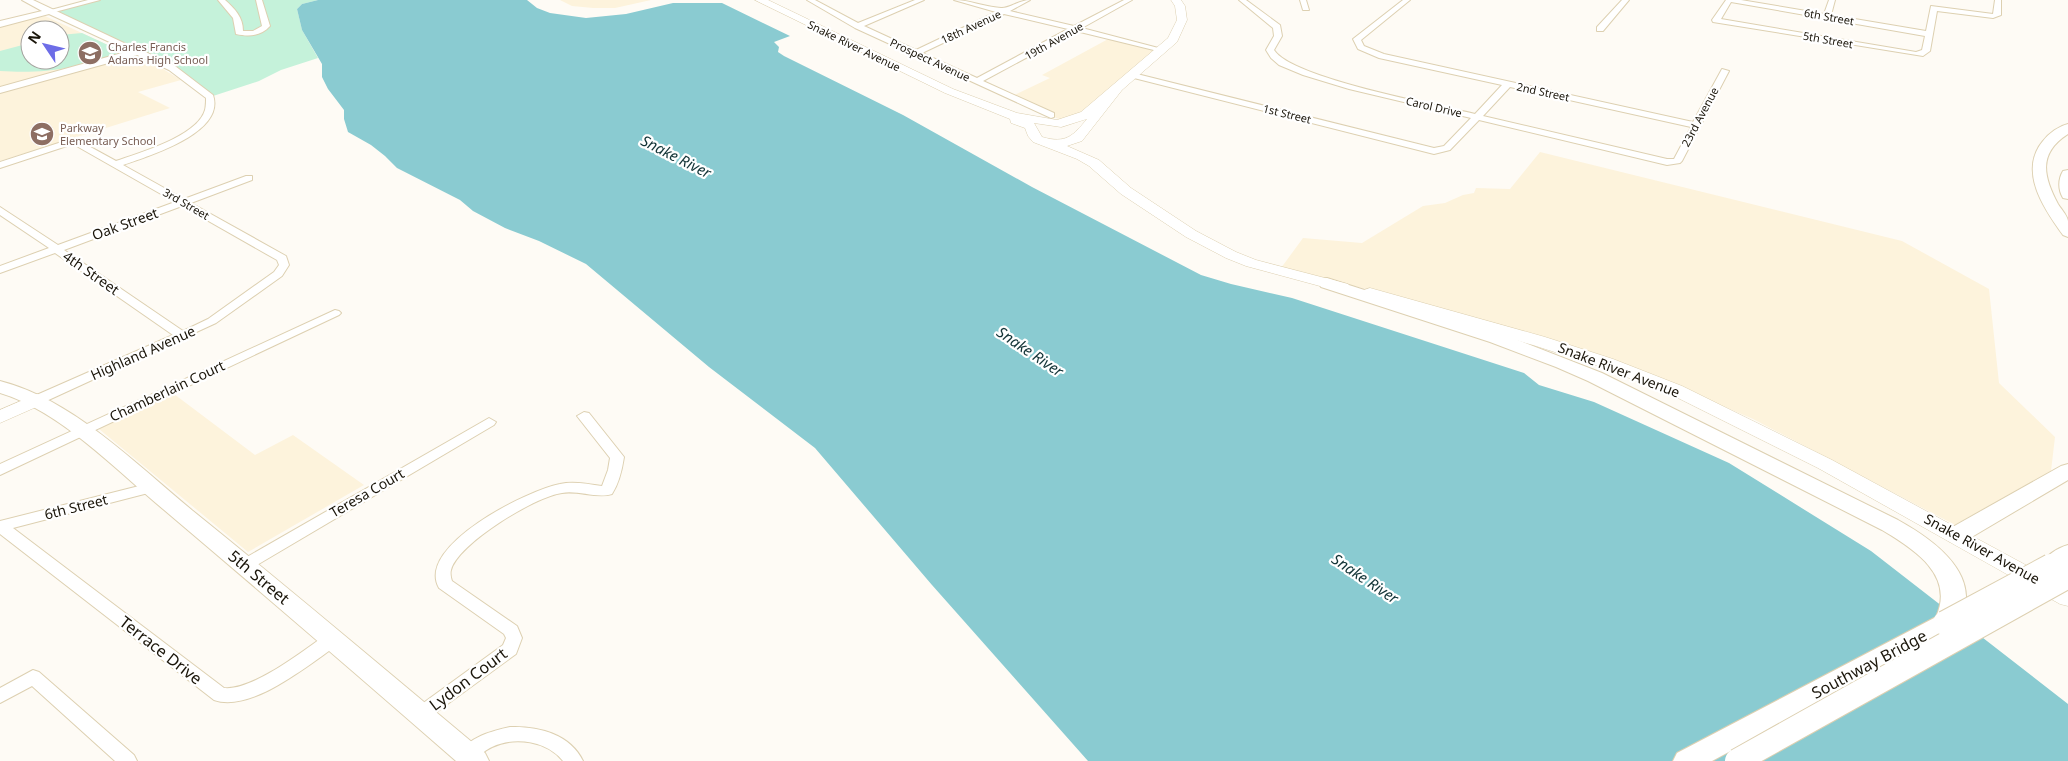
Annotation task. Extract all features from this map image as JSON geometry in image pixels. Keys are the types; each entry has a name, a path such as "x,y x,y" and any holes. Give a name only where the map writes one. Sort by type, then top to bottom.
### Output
{"main road":[{"name":"Snake River Avenue","path":"760,0 949,91 1014,116 1055,121"},
{"path":"1033,132 1040,126 1055,121 1079,118 1173,40 1182,20 1180,6 1176,0"},
{"path":"1046,142 1064,143 1079,136 1117,88"},
{"name":"Snake River Avenue","path":"949,91 968,104 984,111 1025,122 1031,127 1034,136 1038,140 1082,156 1094,163 1126,191 1192,234 1231,255 1251,263 1400,301 1539,341 1631,371 1676,390 1767,434 1957,535 2068,598"},
{"path":"1055,121 1075,127 1079,130 1079,136"},
{"path":"2068,122 2045,135 2037,145 2040,183 2068,232"},
{"path":"2038,158 2044,147 2053,137 2068,128"},
{"name":"Snake River Avenue","path":"1079,136 1077,144 1106,161 1147,204"},
{"path":"2068,137 2055,150 2050,159 2049,172 2052,185 2068,212"},
{"path":"2068,174 2066,180 2068,195"},
{"path":"1327,283 1496,338 1565,363 1890,525 1926,550 1943,570 1953,589 1952,608 1945,623"},
{"name":"5th Street","path":"0,387 37,400 62,414 245,565 472,758"},
{"name":"Highland Avenue","path":"0,417 37,400"},
{"path":"1957,535 2068,471"},
{"name":"Southway Bridge","path":"1687,761 1945,623 2065,569"},
{"name":"Southway Bridge","path":"1737,761 2065,569"}],"street":[{"path":"26,0 172,68 210,97 210,112 203,122 188,134 162,147 115,164"},
{"path":"0,24 97,0"},
{"path":"221,0 236,14 239,22 239,32 249,34 258,32 266,26 258,0"},
{"name":"Prospect Avenue","path":"810,0 858,26 977,81 1055,121"},
{"path":"858,26 921,0"},
{"path":"957,0 1162,50"},
{"name":"18th Avenue","path":"915,53 1027,0"},
{"name":"19th Avenue","path":"977,81 1075,30 1127,0"},
{"name":"Carol Drive","path":"1242,0 1277,27 1279,33 1270,53 1277,60 1293,68 1332,82 1667,162 1674,162"},
{"path":"1303,0 1306,8"},
{"name":"2nd Street","path":"1407,0 1357,39 1361,47 1367,51 1391,58 1695,126"},
{"path":"1600,29 1626,0"},
{"name":"6th Street","path":"1729,0 1827,16 1928,36"},
{"name":"5th Street","path":"1729,0 1716,20 1910,54 1925,53 1928,36"},
{"path":"1827,16 1832,0"},
{"path":"1928,36 1934,8 1993,16 1997,15 1995,1"},
{"path":"0,90 138,52"},
{"name":"23rd Avenue","path":"1674,162 1677,161 1725,72"},
{"name":"1st Street","path":"1133,75 1426,150 1440,151 1447,148 1476,117"},
{"path":"1476,117 1508,84"},
{"name":"3rd Street","path":"0,164 74,141 282,258 284,265 278,274"},
{"name":"Oak Street","path":"0,270 249,178"},
{"name":"4th Street","path":"0,210 182,336"},
{"name":"Highland Avenue","path":"37,400 212,321 278,274"},
{"name":"Chamberlain Court","path":"0,470 335,313"},
{"name":"Lydon Court","path":"421,714 510,649 514,638 511,630 444,584 442,571 450,556 466,540 490,522 517,506 545,493 560,488 578,487 607,491 615,470 617,457 584,416"},
{"name":"Teresa Court","path":"245,565 489,422"},
{"name":"6th Street","path":"0,526 151,488"},
{"name":"Terrace Drive","path":"0,526 226,698 243,694 263,684 332,639"},
{"path":"0,696 33,677 128,761"},
{"path":"472,758 486,742 508,735 536,735 552,740 570,754 574,761"}],"shaded area":[{"path":"560,0 651,0 615,8 593,8 572,6"},
{"name":"Charles Francis Adams High School","path":"45,16 54,20 27,20"},
{"name":"Charles Francis Adams High School","path":"20,22 20,70 65,70 0,88 0,26"},
{"name":"Charles Francis Adams High School","path":"70,28 123,52 119,55 70,69"},
{"path":"1110,38 1157,50 1076,117 1063,121 1010,97 1050,78 1042,75"},
{"name":"Parkway Elementary School","path":"134,56 158,66 181,80 138,92 170,108 0,161 0,93"},
{"path":"1540,152 1902,241 1989,289 1999,383 2055,437 2051,471 1955,525 1753,419 1648,374 1411,300 1281,268 1303,238 1362,243 1423,206 1445,203 1463,195 1474,193 1476,188 1510,189"},
{"path":"174,394 255,455 293,435 364,485 248,552 99,429"}],"green space":[{"path":"97,0 318,0 302,4 297,9 302,30 318,58 281,70 259,81 210,97 186,78 51,11"},
{"path":"82,33 123,52 103,60 70,68 70,34"},
{"path":"20,46 20,70 53,70 32,72 0,71 0,51"}],"water":[{"name":"Snake River","path":"318,0 527,0 537,8 550,13 586,18 626,14 673,3 722,3 790,36 774,42 779,47 778,52 784,56 903,115 1032,187 1201,275 1292,298 1524,373 1539,385 1594,402 1729,463 1871,551 2068,704 2068,761 1088,761 932,585 815,448 709,367 586,264 539,241 505,228 473,211 460,200 397,168 371,145 348,132 344,119 344,110 328,89 322,77 322,64 302,30 297,9 302,4"}],"place":[{"name":"Charles Francis Adams High School","path":"90,53"},
{"name":"Parkway Elementary School","path":"42,134"}]}
